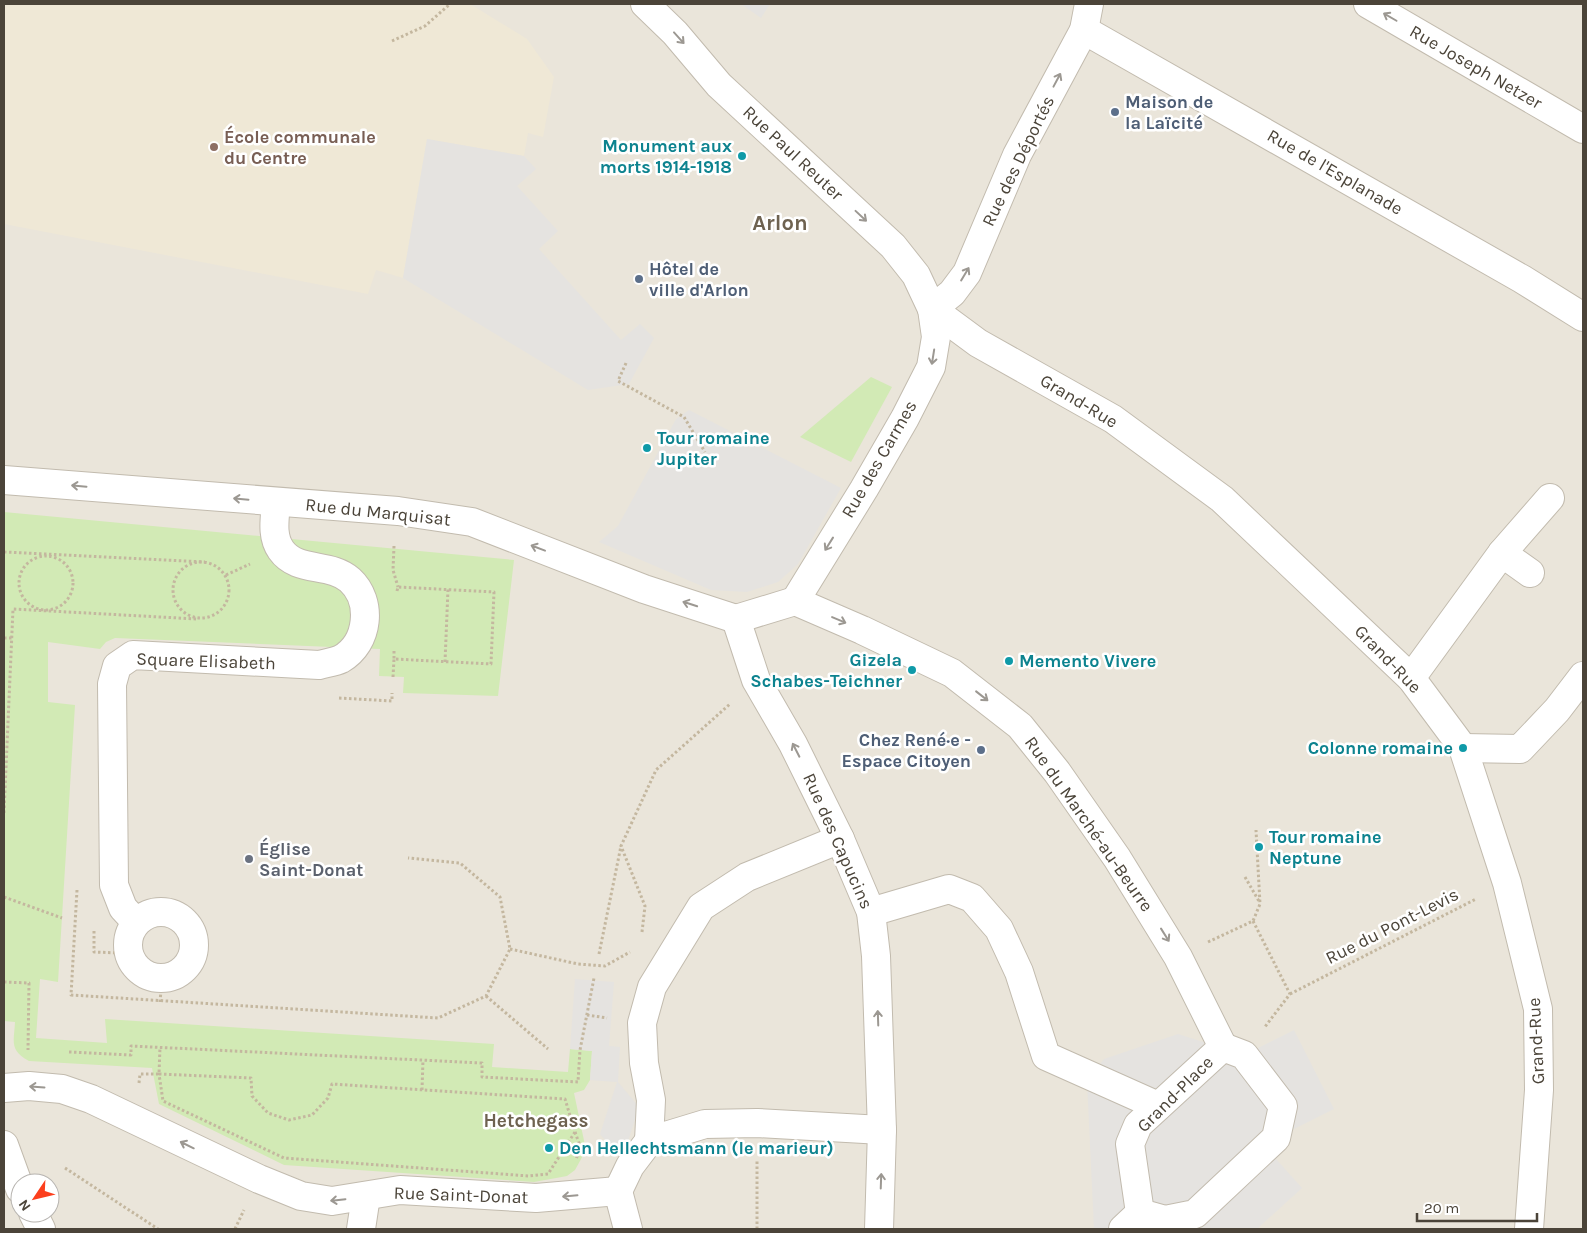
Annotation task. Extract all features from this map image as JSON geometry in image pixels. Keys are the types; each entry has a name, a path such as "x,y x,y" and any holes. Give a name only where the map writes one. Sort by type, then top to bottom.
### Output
{"street":[{"name":"Rue Paul Reuter","path":"645,4 675,33 719,85 893,246 916,275 932,308"},
{"name":"Rue des Déportés","path":"932,308 952,293 967,274 1017,155 1084,30 1089,4"},
{"name":"Rue Joseph Netzer","path":"1368,4 1583,129"},
{"name":"Rue de l'Esplanade","path":"1084,30 1522,279 1583,317"},
{"name":"Rue des Carmes","path":"794,601 905,418 931,367 936,337 932,308"},
{"name":"Grand-Rue","path":"932,308 978,343 1113,419 1222,498 1411,678 1463,748 1507,883 1538,1009 1538,1090 1529,1229"},
{"name":"Rue du Marquisat","path":"4,480 398,511 472,522 644,589 736,619"},
{"path":"1411,678 1502,553 1550,498"},
{"path":"276,502 274,532 281,550 296,563 329,569 350,580 363,599"},
{"path":"1502,553 1530,573"},
{"name":"Square Elisabeth","path":"136,922 123,908 114,885 112,684 117,666 133,655 319,666 342,659 358,643 366,622 363,599"},
{"path":"736,619 794,601"},
{"name":"Rue du Marché-au-Beurre","path":"794,601 862,630 952,673 1020,726 1057,772 1118,858 1233,1051"},
{"name":"Rue des Capucins","path":"736,619 756,680 793,744 840,839 871,912 876,956 882,1130 879,1229"},
{"path":"1463,748 1520,749 1557,710 1583,676"},
{"path":"628,1229 618,1192 630,1166 649,1141 651,1100 644,1063 642,1023 652,987 674,954 701,907 747,877 840,839"},
{"path":"871,912 949,888 972,898 999,929 1015,964 1046,1056 1158,1106"},
{"path":"155,912 177,915 186,921 195,941 194,953 190,963 173,976 161,990 151,977 141,972 129,954 129,937 136,922 155,912"},
{"name":"Grand-Place","path":"1233,1051 1283,1106 1276,1138 1195,1214 1165,1220 1132,1221 1130,1144 1138,1125 1158,1106 1233,1051"},
{"name":"Rue Saint-Donat","path":"4,1088 29,1086 62,1089 91,1099 259,1179 301,1196 332,1201 400,1190 536,1198 618,1192"},
{"path":"649,1141 705,1124 757,1123 882,1130"},
{"path":"4,1145 14,1173"},
{"path":"361,1229 366,1196"}],"path":[{"path":"392,41 426,26 450,4"},
{"path":"626,363 618,381 684,417 706,452"},
{"path":"363,599 397,600 398,587 393,570 394,548"},
{"path":"4,552 205,562 217,566 226,575 230,588 228,601 221,611 210,618 197,619 13,608 4,813"},
{"path":"46,554 60,558 70,569 74,583 70,597 60,607 46,611 32,607 22,597 17,583 21,569 31,558 46,554"},
{"path":"197,619 185,614 176,605 173,593 174,580 181,570 193,563 205,562"},
{"path":"394,659 491,664 494,592 398,587"},
{"path":"445,662 448,589"},
{"path":"4,638 12,638"},
{"path":"392,677 394,649"},
{"path":"599,954 621,846 656,770 756,680"},
{"path":"392,693 392,702"},
{"path":"1178,957 1254,921 1260,904 1256,830"},
{"path":"621,846 645,906 642,932 638,940"},
{"path":"71,995 161,990 438,1018 486,996 510,949 500,897 460,862 408,858"},
{"path":"1245,877 1260,904"},
{"name":"Rue du Pont-Levis","path":"1290,994 1507,883"},
{"path":"4,897 62,918"},
{"path":"1233,1051 1290,994 1254,921"},
{"path":"94,931 94,952 106,952"},
{"path":"510,949 578,964 605,966 628,954 633,947"},
{"path":"64,1052 131,1055 131,1046 482,1063 482,1077 578,1082 580,1050 594,978"},
{"path":"4,982 29,983 26,1050 36,1051"},
{"path":"486,996 548,1049"},
{"path":"160,1047 159,1074 163,1100 284,1158 529,1176 548,1174 575,1132"},
{"path":"422,1090 423,1060"},
{"path":"140,1074 251,1078 252,1096 268,1113 289,1120 312,1115 328,1098 332,1084 565,1099 580,1146 576,1161"},
{"path":"757,1123 757,1229"},
{"path":"65,1168 158,1229"}],"shaded area":[{"path":"4,4 1583,4 1583,1229 4,1229"},
{"name":"École communale du Centre","path":"4,4 470,4 527,39 554,77 543,137 528,133 524,156 427,139 403,278 376,270 368,294 4,224"},
{"path":"741,4 770,4 761,18"},
{"path":"427,139 524,156 536,169 517,186 558,231 539,249 621,340 640,324 654,338 629,384 588,390 403,278"},
{"path":"689,410 841,488 798,564 778,582 747,592 711,590 599,542 618,526 676,419"},
{"path":"575,979 614,982 609,1046 620,1047 618,1082 639,1107 622,1160 600,1134 617,1082 590,1080 592,1051 570,1049"},
{"path":"1294,1030 1334,1109 1276,1138 1267,1149 1302,1188 1257,1229 1094,1229 1087,1081 1104,1059 1178,1034 1244,1055"}],"green space":[{"path":"871,377 892,387 851,462 800,437"},
{"path":"4,512 514,560 498,696 403,693 404,677 379,676 380,649 115,638 106,642 100,649 48,642 48,702 75,705 58,982 40,979 36,1038 107,1043 105,1019 494,1044 492,1067 568,1072 570,1049 592,1051 590,1080 584,1090 574,1093 586,1150 575,1170 567,1176 534,1182 284,1165 159,1104 152,1068 29,1061 18,1053 14,1045 15,1022 4,1021"}],"place":[{"name":"Maison de la Laïcité","path":"1115,112"},
{"name":"École communale du Centre","path":"214,147"},
{"name":"Monument aux morts 1914-1918","path":"742,156"},
{"name":"Hôtel de ville d'Arlon","path":"639,279"},
{"name":"Tour romaine Jupiter","path":"647,448"},
{"name":"Memento Vivere","path":"1009,661"},
{"name":"Gizela Schabes-Teichner","path":"912,670"},
{"name":"Colonne romaine","path":"1463,748"},
{"name":"Chez René·e - Espace Citoyen","path":"981,750"},
{"name":"Tour romaine Neptune","path":"1259,847"},
{"name":"Église Saint-Donat","path":"249,859"},
{"name":"Den Hellechtsmann (le marieur)","path":"549,1148"}],"district":[{"name":"Arlon","path":"780,222"},
{"name":"Hetchegass","path":"536,1120"}]}
